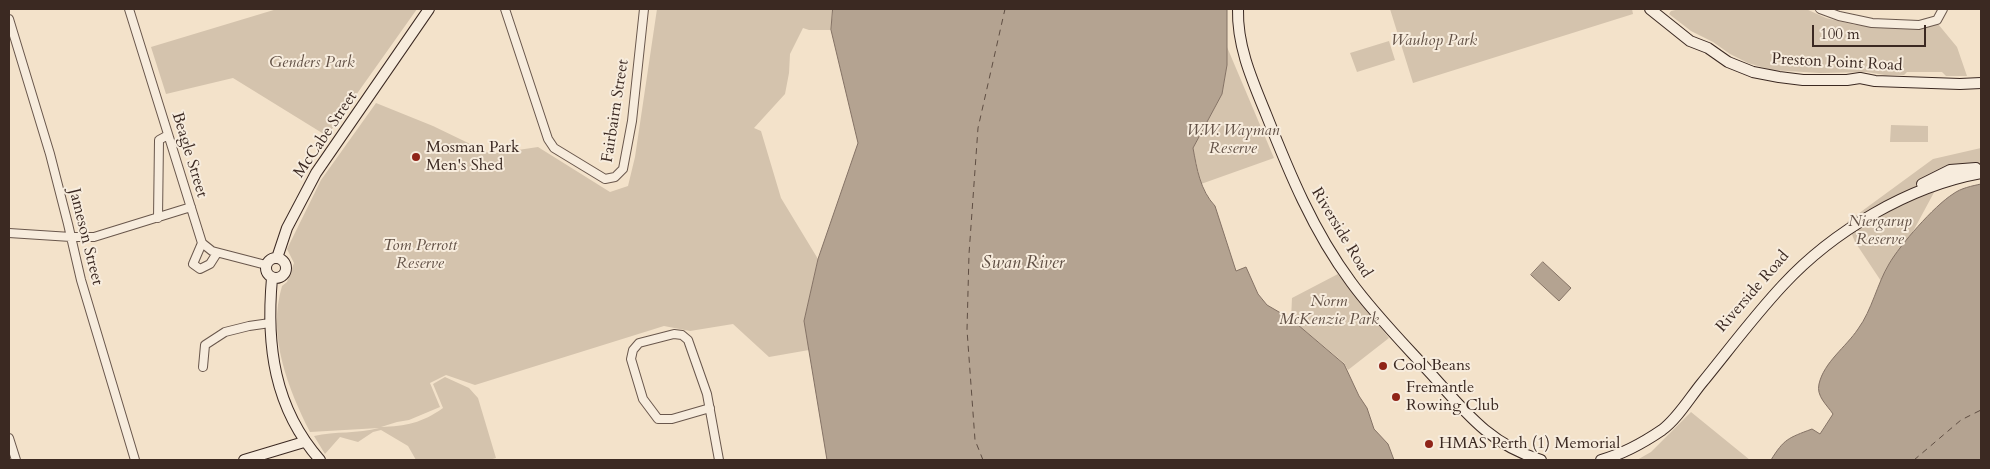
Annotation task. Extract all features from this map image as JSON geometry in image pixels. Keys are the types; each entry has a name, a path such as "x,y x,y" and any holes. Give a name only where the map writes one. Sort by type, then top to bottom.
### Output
{"street":[{"name":"Beagle Street","path":"129,9 202,243"},
{"name":"McCabe Street","path":"278,258 287,228 316,173 428,9"},
{"name":"Fairbairn Street","path":"505,9 548,139 554,148 605,179 615,177 623,169 632,121 644,9"},
{"name":"Riverside Road","path":"1238,9 1242,45 1252,79 1271,128 1300,197 1324,241 1350,281 1474,422 1515,451 1541,460"},
{"name":"Preston Point Road","path":"1650,9 1690,41 1708,48 1728,62 1753,72 1802,80 1847,80 1860,78 1875,81 1981,83"},
{"name":"Preston Point Road","path":"1660,9 1700,39 1739,60 1770,70 1793,73 1860,73 1932,79 1981,77"},
{"path":"1820,9 1858,22 1918,25 1935,21 1942,10"},
{"name":"Jameson Street","path":"9,20 50,154 83,289 135,460"},
{"path":"158,218 159,140 168,134"},
{"name":"Riverside Road","path":"1654,434 1659,424 1697,381 1767,294 1815,247 1859,216 1942,172 1981,168"},
{"name":"Riverside Road","path":"1601,460 1633,448 1662,430 1782,287 1822,250 1873,214 1901,200 1944,182 1981,173"},
{"path":"9,233 71,237 102,235 191,207"},
{"path":"217,253 210,264 200,269 193,264 202,243 206,248 217,253 266,265"},
{"path":"272,278 282,277 286,272 285,265 278,258 269,260 266,265 268,274 272,278 270,323 272,353 278,381 292,420 304,442 320,460"},
{"path":"203,367 205,345 224,332 270,323"},
{"path":"710,408 672,419 658,419 643,399 631,359 633,350 639,344 674,334 682,335 688,340 710,408 718,460"},
{"path":"9,438 16,460"},
{"path":"244,460 304,442"}],"green space":[{"name":"Genders Park","path":"277,9 417,9 327,136 233,78 166,94 151,47"},
{"name":"Tom Perrott Reserve","path":"657,9 833,9 831,30 809,30 803,28 790,54 785,94 754,128 761,131 781,198 818,259 804,321 809,350 769,357 733,324 690,331 664,326 475,385 446,375 430,383 440,407 409,420 381,427 414,423 443,408 433,384 445,377 469,388 478,398 496,458 489,460 416,460 408,446 381,430 373,432 358,442 340,437 325,454 314,436 379,428 310,432 294,398 282,361 278,343 278,305 282,286 287,282 294,263 287,249 321,180 376,103 433,126 491,154 538,147 610,192 628,186 635,157"},
{"name":"Wauhop Park","path":"1390,9 1632,9 1633,14 1413,83"},
{"path":"1680,9 1806,9 1826,18 1855,25 1910,28 1938,24 1957,47 1967,76 1946,76 1942,72 1907,72 1904,75 1885,75 1867,72 1820,73 1771,70 1748,63 1691,31 1669,14 1671,11"},
{"path":"1389,41 1395,60 1357,72 1350,53"},
{"name":"W.W. Wayman Reserve","path":"1227,47 1274,158 1201,184 1193,148 1222,94 1227,65"},
{"path":"1891,125 1928,126 1928,142 1890,142"},
{"name":"Niergarup Reserve","path":"1981,148 1981,167 1964,168 1938,185 1910,237 1889,264 1881,281 1855,242 1847,222 1933,159"},
{"name":"Norm McKenzie Park","path":"1338,274 1389,338 1348,370 1344,363 1291,319 1292,298"},
{"path":"1691,412 1750,460 1637,460 1651,452"}],"water":[{"name":"Swan River","path":"833,9 1227,9 1227,65 1222,94 1193,148 1203,186 1215,206 1236,271 1246,267 1258,294 1267,305 1291,319 1344,364 1359,396 1367,408 1374,429 1388,444 1394,460 827,460 804,321 818,259 858,143 831,30"},
{"path":"1981,184 1981,460 1771,460 1783,443 1792,437 1812,429 1820,434 1833,414 1819,392 1818,388 1822,376 1830,362 1863,322 1894,256 1927,216 1945,200 1959,190"},
{"path":"1543,262 1571,288 1559,301 1531,275"}],"ferry route":[{"path":"983,460 975,440 967,330 969,254 978,128 1005,9"},
{"path":"1914,460 1961,420 1981,410"}],"place":[{"name":"Mosman Park Men's Shed","path":"416,157"},
{"name":"Cool Beans","path":"1383,366"},
{"name":"Fremantle Rowing Club","path":"1396,397"},
{"name":"HMAS Perth (1) Memorial","path":"1429,444"}]}
